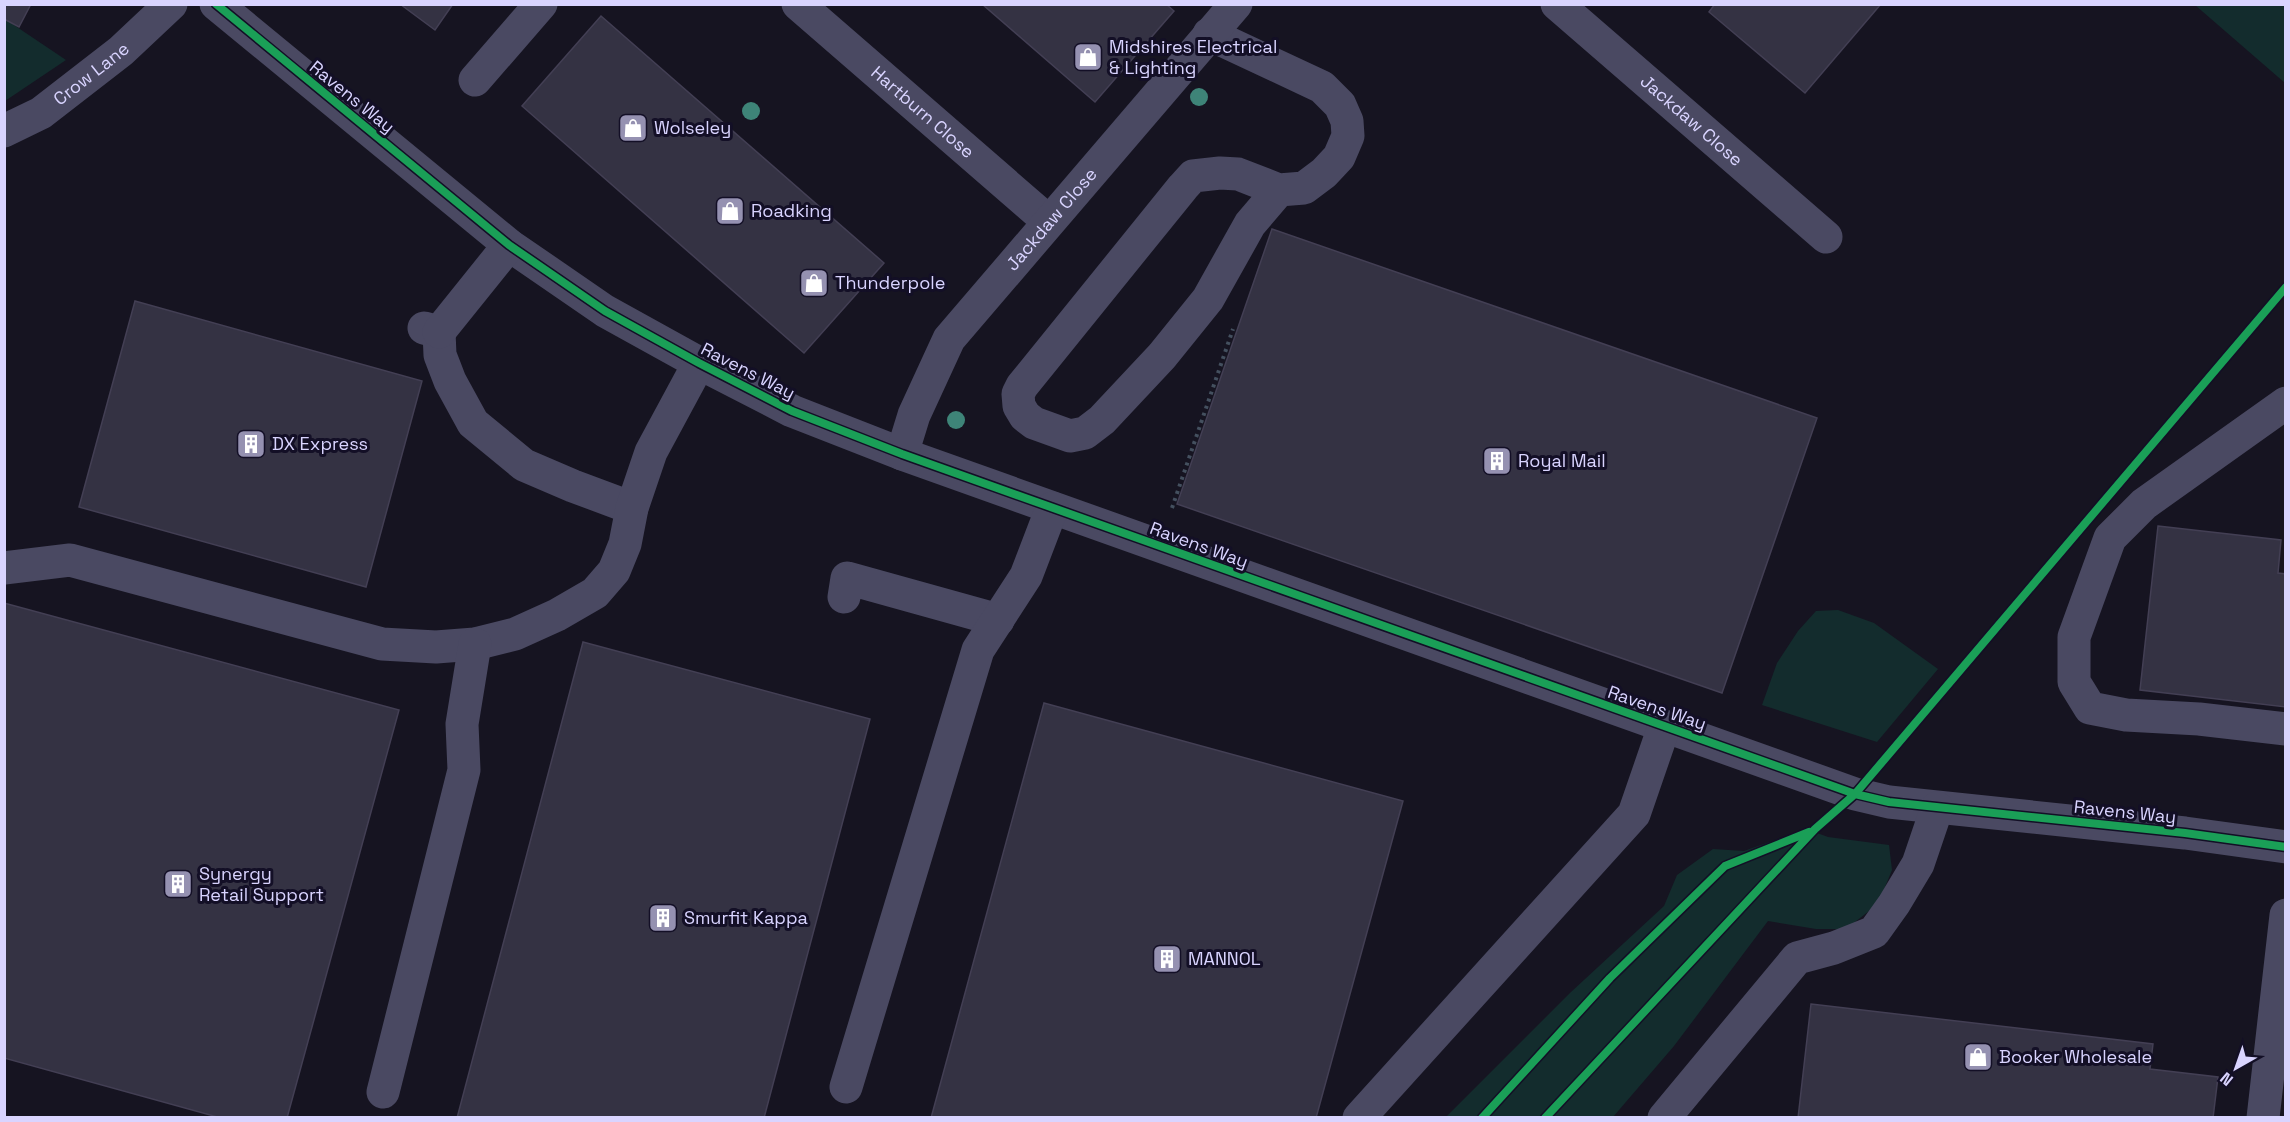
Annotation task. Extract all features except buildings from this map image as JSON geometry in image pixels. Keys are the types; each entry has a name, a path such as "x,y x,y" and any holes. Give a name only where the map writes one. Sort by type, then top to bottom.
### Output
{"street":[{"name":"Crow Lane","path":"4,131 41,113 121,51 171,4"},
{"name":"Ravens Way","path":"216,4 509,245 605,311 792,411 902,454 1855,794 1889,802 2185,833 2286,848"},
{"path":"475,80 541,4"},
{"name":"Hartburn Close","path":"798,4 1048,221"},
{"name":"Jackdaw Close","path":"902,454 914,415 950,339 1048,221 1236,4"},
{"name":"Jackdaw Close","path":"1570,7 1826,237"},
{"path":"1209,34 1322,87 1340,105 1347,121 1348,136 1339,157 1304,189 1279,190 1238,174 1220,173 1193,177 1022,386 1018,394 1019,406 1025,416 1034,423 1070,436 1085,433 1102,420 1162,356 1208,299 1250,224 1279,190"},
{"path":"509,245 431,330 450,381 473,423 524,465 632,508"},
{"path":"4,568 70,560 382,644 436,647 475,644 515,634 557,615 595,593 614,571 625,544 632,508 651,452 699,363"},
{"path":"2286,403 2144,504 2110,538 2074,637 2074,681 2090,708 2126,715 2199,719 2286,729"},
{"path":"846,1087 978,650 1026,576 1052,508"},
{"path":"844,597 848,578 998,620"},
{"path":"383,1092 464,770 462,724 475,644"},
{"path":"1359,1118 1634,813 1664,727"},
{"path":"1664,1118 1797,958 1834,948 1874,932 1918,864 1936,807"},
{"path":"2264,1118 2286,915"}],"path":[{"path":"2131,469 2286,287"},
{"path":"1173,508 1235,322"},
{"path":"1545,1118 1815,830 1855,794 2069,542"},
{"path":"1795,838 1815,830"}],"green space":[{"path":"2195,5 2285,5 2285,83"},
{"path":"5,19 66,60 5,101"},
{"path":"1838,610 1874,623 1938,669 1877,742 1762,705 1777,663 1798,631 1816,611"},
{"path":"1806,829 1828,837 1889,845 1892,870 1878,904 1846,929 1816,929 1768,921 1674,1046 1613,1117 1445,1118 1571,992 1664,906 1677,875 1713,849 1744,851"}],"cycle path":[{"path":"216,4 509,245 605,311 792,411 902,454 1855,794 1889,802 2185,833 2286,847"},
{"path":"1545,1118 1815,829 1855,794 2286,287"},
{"path":"1482,1118 1610,978 1725,866 1809,832"}],"place":[{"name":"Midshires Electrical & Lighting","path":"1088,57"},
{"name":"Wolseley","path":"633,128"},
{"name":"Roadking","path":"730,211"},
{"name":"Thunderpole","path":"814,283"},
{"name":"DX Express","path":"251,444"},
{"name":"Royal Mail","path":"1497,461"},
{"name":"Synergy Retail Support","path":"178,884"},
{"name":"Smurfit Kappa","path":"663,918"},
{"name":"MANNOL","path":"1167,959"},
{"name":"Booker Wholesale","path":"1978,1057"}]}
